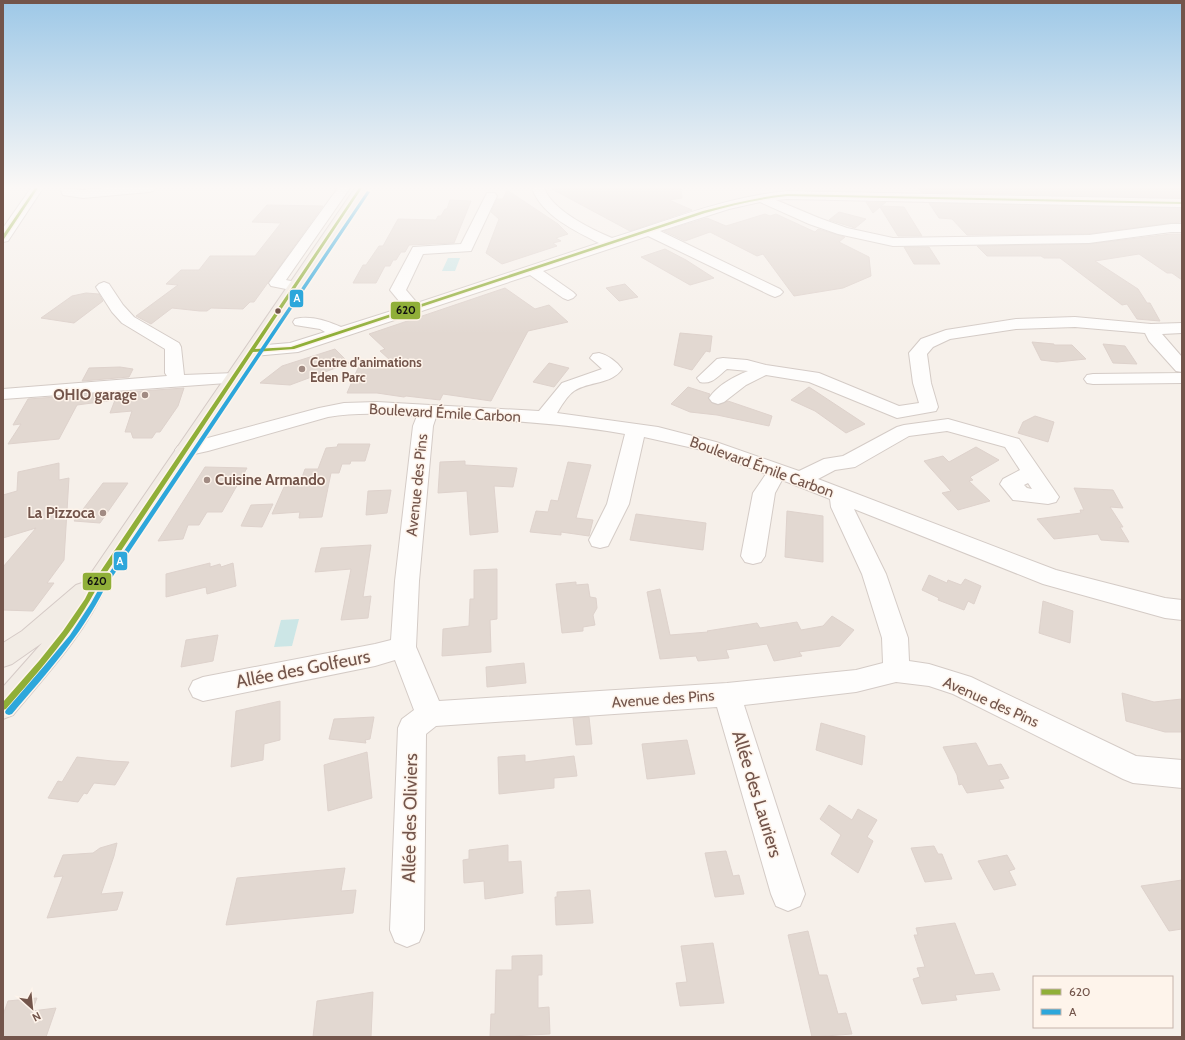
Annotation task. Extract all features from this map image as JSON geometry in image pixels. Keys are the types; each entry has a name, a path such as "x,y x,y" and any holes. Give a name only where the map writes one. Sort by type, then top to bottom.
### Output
{"main road":[{"path":"3,707 60,639 90,598 96,583 235,378 328,237"},
{"path":"3,656 31,638 96,583"}],"street":[{"path":"296,286 276,283 309,237"},
{"path":"414,309 398,290 418,250 466,248 472,237"},
{"path":"599,237 610,243"},
{"path":"253,351 292,348 631,237"},
{"path":"660,237 775,292"},
{"path":"868,237 893,242 1089,239 1107,237"},
{"path":"532,270 568,295"},
{"path":"104,287 127,320 147,332 166,340 173,347 174,373 178,381"},
{"path":"301,322 324,325 340,333"},
{"path":"948,425 929,407 922,383 918,353 927,343 946,335 1016,324 1075,322 1150,329 1182,328"},
{"path":"1150,329 1154,337 1182,367"},
{"path":"544,417 554,403 568,388 604,375 613,369 598,358"},
{"path":"706,378 723,363 748,365 765,370 813,377 897,412 929,407"},
{"path":"718,398 728,388 754,374 765,370"},
{"path":"3,394 235,378"},
{"path":"1093,379 1182,378"},
{"name":"Boulevard Émile Carbon","path":"185,450 326,412 344,409 377,408 544,417 584,421 636,429 709,446 778,471 1051,578 1165,608 1182,610"},
{"name":"Avenue des Pins","path":"428,411 423,426 407,581 402,647 430,714 727,695 856,681 896,671 929,675 961,685 1133,769 1182,774"},
{"path":"897,412 897,422 904,431"},
{"path":"800,480 831,464 848,462 904,431 948,425 1012,443 1032,472"},
{"path":"600,540 618,504 636,429"},
{"path":"753,556 764,493 778,471"},
{"path":"840,496 842,507 874,574 895,638 896,671"},
{"name":"Allée des Golfeurs","path":"203,689 375,655 402,647"},
{"name":"Allée des Lauriers","path":"727,695 788,894"},
{"name":"Allée des Oliviers","path":"407,930 412,728 430,714"}],"water":[{"path":"448,258 460,258 455,271 442,271"},
{"path":"299,619 292,646 274,647 281,620"}],"building":[{"path":"270,237 301,237 254,302 250,302 243,309 211,308 207,311 200,311 172,308 151,324 136,316 178,285 166,284 181,270 199,270 210,256 255,256"},
{"path":"388,237 457,237 454,243 409,245 405,252 401,252 396,260 393,260 390,266 385,266 376,283 353,283 363,265 366,265 379,246 383,246"},
{"path":"492,237 560,237 556,238 561,241 553,243 557,246 502,264 486,253"},
{"path":"676,237 697,237 685,241"},
{"path":"719,237 843,237 845,237 839,242 869,257 871,276 843,288 794,296 763,254 757,256"},
{"path":"1150,237 1182,237 1182,280 1172,273 1167,273 1139,254 1095,261 1138,289 1147,303 1150,303 1160,321 1137,319 1127,304 1122,305 1060,258 1044,258 1041,256 987,256 977,246 1089,244"},
{"path":"904,247 929,247 940,264 914,264"},
{"path":"665,249 686,260 714,278 690,285 641,257"},
{"path":"625,284 638,297 619,301 606,288"},
{"path":"505,288 535,309 549,305 568,322 528,331 491,401 443,394 440,400 377,393 347,393 358,368 390,360 380,351 385,349 369,334"},
{"path":"86,293 99,294 103,301 74,323 41,318 72,296"},
{"path":"680,333 712,336 710,352 706,351 692,370 674,365"},
{"path":"1032,342 1054,345 1072,345 1086,359 1057,362 1041,360"},
{"path":"1103,344 1125,346 1137,364 1113,363"},
{"name":"Centre d'animations Eden Parc","path":"335,349 349,363 290,385 260,383 282,366"},
{"path":"549,363 569,368 554,387 533,382"},
{"path":"120,367 133,369 129,377 82,381 89,368"},
{"path":"688,387 710,394 708,398 712,403 718,405 728,401 772,416 769,426 717,415 690,412 671,404"},
{"path":"809,387 865,424 846,433 815,411 791,400"},
{"path":"184,388 178,406 160,432 156,432 152,438 133,438 131,432 125,432 132,411 110,413 115,400 77,405 59,439 8,444 21,424 13,425 28,399"},
{"path":"1035,416 1054,422 1048,442 1018,433 1023,422"},
{"path":"338,444 370,444 365,461 351,461 350,464 342,464 339,473 331,473 322,517 299,518 300,512 272,514 284,487 299,486 305,469 318,469 326,448 337,447"},
{"path":"976,447 999,460 970,477 973,480 969,481 990,501 958,510 942,493 951,491 924,461 943,456 949,462"},
{"path":"465,461 465,465 517,468 513,487 494,486 498,532 470,535 467,491 438,493 440,462"},
{"path":"568,462 591,465 576,518 593,520 589,536 561,532 561,535 530,532 536,511 548,512 551,500 558,501"},
{"path":"59,463 59,480 69,478 64,560 47,583 54,583 33,611 3,610 3,567 36,528 3,538 3,495 17,491 18,472"},
{"path":"205,467 247,468 222,512 207,512 199,525 188,525 183,539 158,541"},
{"path":"103,483 128,483 100,523 74,521"},
{"path":"1074,488 1113,490 1123,508 1110,507 1123,527 1120,527 1129,542 1101,540 1098,534 1054,539 1037,519 1081,513 1080,510 1084,510"},
{"path":"391,490 387,513 366,515 368,491"},
{"path":"273,504 262,527 241,526 251,505"},
{"path":"787,511 823,516 823,562 785,557"},
{"path":"636,514 706,523 703,550 630,540"},
{"path":"371,545 363,597 371,596 368,618 341,620 351,569 315,572 321,548"},
{"path":"210,563 210,567 220,564 221,567 233,563 236,586 207,594 206,587 166,597 166,574"},
{"path":"497,569 497,619 490,620 491,652 442,656 443,629 469,626 470,599 474,599 474,570"},
{"path":"929,575 947,583 948,580 961,585 965,579 981,586 974,604 968,601 964,610 938,600 939,598 922,590"},
{"path":"576,582 576,585 588,584 590,597 596,598 597,608 593,615 595,625 583,627 583,631 562,633 556,584"},
{"path":"660,589 670,635 708,632 707,631 757,623 760,628 797,622 801,630 823,626 832,616 854,630 840,646 799,652 802,656 774,661 767,644 726,650 729,658 698,661 696,656 660,659 647,592"},
{"path":"1043,601 1073,611 1070,643 1039,633"},
{"path":"218,635 213,661 181,667 186,640"},
{"path":"524,663 526,683 487,687 486,667"},
{"path":"1122,693 1154,702 1182,699 1182,732 1165,732 1126,721"},
{"path":"280,701 280,740 264,744 263,760 231,767 236,711"},
{"path":"374,717 370,739 365,740 366,743 329,739 334,719"},
{"path":"589,717 592,744 576,745 573,718"},
{"path":"821,723 865,736 862,765 816,750"},
{"path":"687,740 695,774 647,779 642,744"},
{"path":"976,743 988,766 1001,764 1009,778 999,780 1004,788 967,793 962,784 959,785 957,775 943,747"},
{"path":"367,752 372,798 328,811 324,765"},
{"path":"525,755 525,762 574,756 577,776 554,778 554,788 499,794 498,757"},
{"path":"77,757 129,762 115,785 94,783 87,794 84,793 78,802 48,798 58,781 62,782"},
{"path":"829,805 852,820 858,809 877,820 867,837 873,841 858,873 831,854 841,835 820,819"},
{"path":"117,843 101,894 123,892 117,910 47,918 63,876 54,877 63,855 93,853 100,848"},
{"path":"508,845 508,862 521,861 523,893 485,899 484,881 464,883 463,860 469,859 469,850"},
{"path":"934,846 938,854 942,854 952,879 925,882 911,848"},
{"path":"726,851 733,876 739,875 744,894 715,897 705,853"},
{"path":"1007,855 1015,869 1009,871 1016,885 994,890 978,861"},
{"path":"345,868 341,891 356,890 353,913 226,925 237,878"},
{"path":"1182,880 1182,929 1169,931 1141,886"},
{"path":"590,890 593,923 556,925 555,897 557,897 557,892"},
{"path":"955,923 975,975 993,973 1000,990 955,995 957,1000 922,1004 913,979 920,977 917,968 925,967 914,935 918,935 916,928"},
{"path":"808,931 819,975 827,975 838,1014 846,1013 852,1034 812,1037 788,935"},
{"path":"713,943 724,1003 680,1006 676,983 687,982 681,946"},
{"path":"542,955 542,975 538,975 538,1008 549,1007 550,1034 490,1037 491,1014 495,1014 496,970 512,970 512,956"},
{"path":"373,992 371,1037 313,1037 317,1001"},
{"path":"37,998 32,1011 56,1008 46,1037 3,1037 3,1015 8,1001"}],"transit line":[{"name":"620","path":"3,707 66,633 77,617 96,583 328,237"},
{"name":"A","path":"9,712 48,668 72,637 94,605 103,587 338,237"},
{"name":"620","path":"253,351 292,348 630,237"}],"place":[{"name":"Centre d'animations Eden Parc","path":"302,369"},
{"name":"OHIO garage","path":"145,395"},
{"name":"Cuisine Armando","path":"207,480"},
{"name":"La Pizzoca","path":"103,513"}]}
